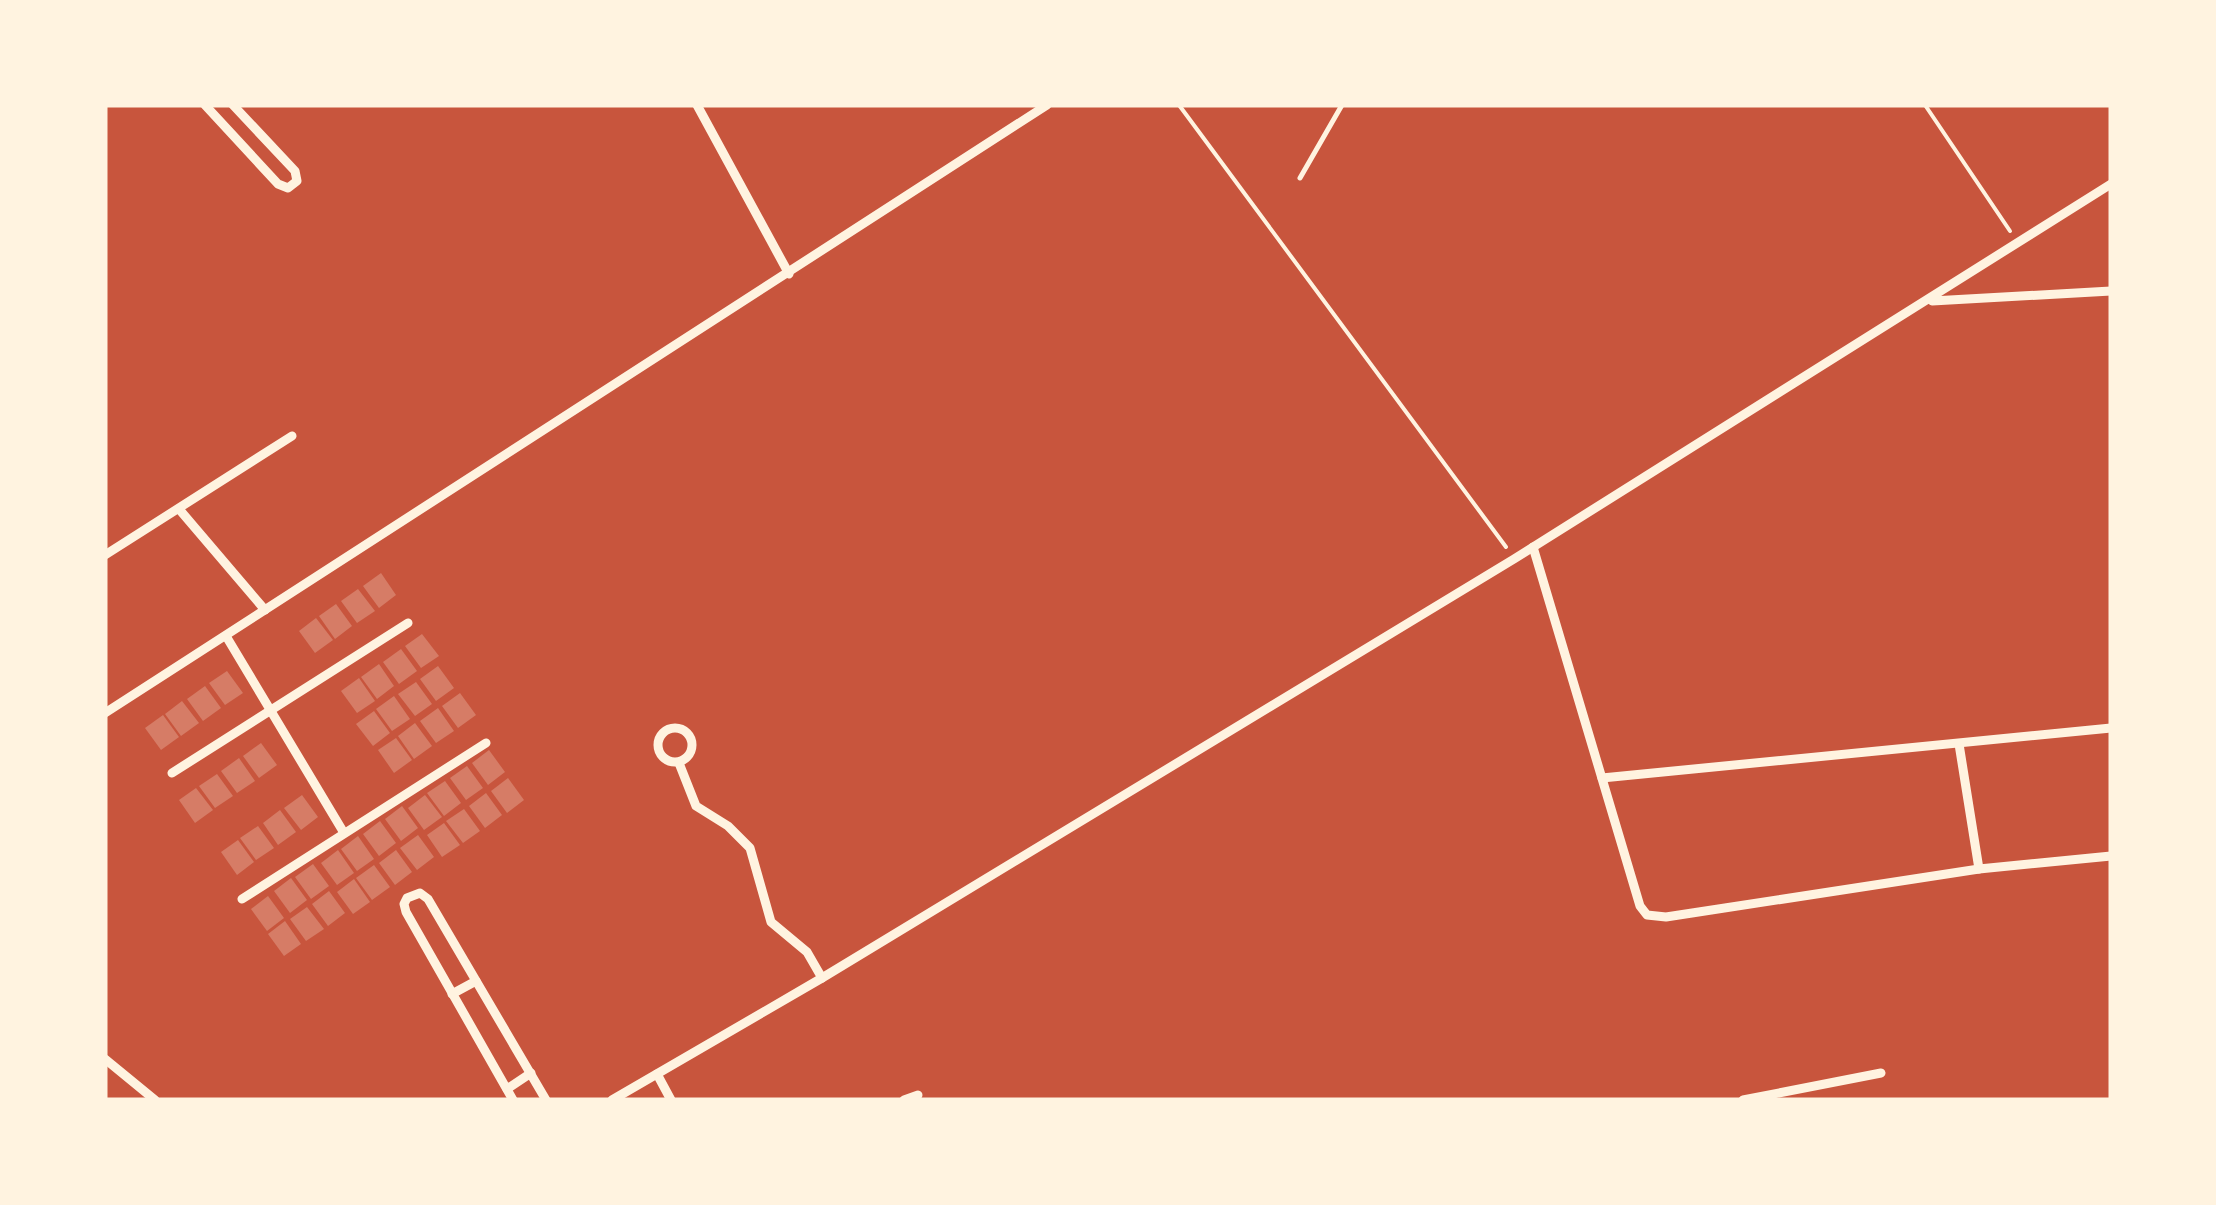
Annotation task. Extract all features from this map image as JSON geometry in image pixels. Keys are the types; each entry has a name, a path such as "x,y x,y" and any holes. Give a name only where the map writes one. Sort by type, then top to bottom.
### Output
{"street":[{"path":"205,105 278,184 288,188 294,185 295,171 233,105"},
{"path":"697,105 789,274"},
{"path":"105,714 1048,105"},
{"path":"258,163 274,148"},
{"path":"616,1099 1514,559 2111,184"},
{"path":"1930,301 2111,291"},
{"path":"105,556 292,436"},
{"path":"178,509 265,610"},
{"path":"1533,547 1640,906 1646,915 1666,917 1979,869 2111,856"},
{"path":"172,774 408,623"},
{"path":"226,636 344,833"},
{"path":"1602,778 2111,728"},
{"path":"242,899 486,743"},
{"path":"1959,744 1979,869"},
{"path":"679,762 696,806 728,826 750,848 771,922 808,952 822,978"},
{"path":"513,1100 404,908 413,895 420,893 428,899 546,1100"},
{"path":"452,994 476,981"},
{"path":"105,1059 156,1100"},
{"path":"1744,1100 1881,1072"},
{"path":"507,1089 531,1074"},
{"path":"657,1074 671,1100"},
{"path":"904,1100 918,1095"}],"lane":[{"path":"1300,178 1342,105"}],"path":[{"path":"1179,105 1514,559"},
{"path":"1924,105 2018,244"}],"building":[{"path":"381,573 396,595 379,608 363,586"},
{"path":"358,589 375,611 357,623 341,601"},
{"path":"336,604 352,626 335,639 319,616"},
{"path":"316,618 333,640 315,653 299,631"},
{"path":"422,634 439,656 421,668 405,646"},
{"path":"401,649 417,671 399,684 383,662"},
{"path":"379,664 394,686 377,699 361,677"},
{"path":"438,666 454,688 436,701 420,679"},
{"path":"227,671 243,693 225,705 209,683"},
{"path":"359,678 375,701 357,713 341,691"},
{"path":"416,682 432,704 415,716 398,694"},
{"path":"205,686 221,708 203,721 187,699"},
{"path":"460,693 476,715 458,728 442,706"},
{"path":"394,696 410,719 392,731 376,709"},
{"path":"182,701 199,723 181,736 165,714"},
{"path":"438,708 454,731 436,743 420,721"},
{"path":"374,711 390,733 373,746 356,724"},
{"path":"163,715 179,737 161,750 145,728"},
{"path":"415,723 432,746 414,759 398,736"},
{"path":"396,738 412,760 394,773 378,750"},
{"path":"261,743 277,765 259,778 243,756"},
{"path":"489,750 505,772 488,785 472,763"},
{"path":"239,758 255,781 237,793 221,771"},
{"path":"467,766 483,788 466,800 450,778"},
{"path":"217,774 233,796 215,808 199,786"},
{"path":"508,778 524,800 507,813 491,791"},
{"path":"445,781 461,803 444,816 427,793"},
{"path":"196,788 213,810 195,823 179,800"},
{"path":"486,793 502,815 485,828 469,806"},
{"path":"302,795 318,817 301,830 284,808"},
{"path":"425,795 442,817 424,830 408,808"},
{"path":"402,806 418,828 401,841 385,819"},
{"path":"464,809 480,831 463,843 446,821"},
{"path":"280,810 296,832 278,845 263,823"},
{"path":"380,821 396,843 379,856 363,834"},
{"path":"444,823 460,845 442,857 427,835"},
{"path":"258,826 274,848 256,860 240,838"},
{"path":"418,835 434,857 417,870 400,848"},
{"path":"358,836 374,859 357,871 341,849"},
{"path":"238,840 254,862 237,875 221,852"},
{"path":"338,850 354,873 337,885 321,863"},
{"path":"396,850 412,872 395,885 379,863"},
{"path":"313,864 329,886 311,899 295,877"},
{"path":"374,865 390,887 372,900 356,878"},
{"path":"291,878 307,900 290,913 274,891"},
{"path":"354,879 370,902 353,914 337,892"},
{"path":"329,891 345,913 328,926 312,904"},
{"path":"268,896 284,918 267,931 251,909"},
{"path":"307,907 324,929 306,941 290,919"},
{"path":"285,921 301,944 284,956 268,934"}]}
